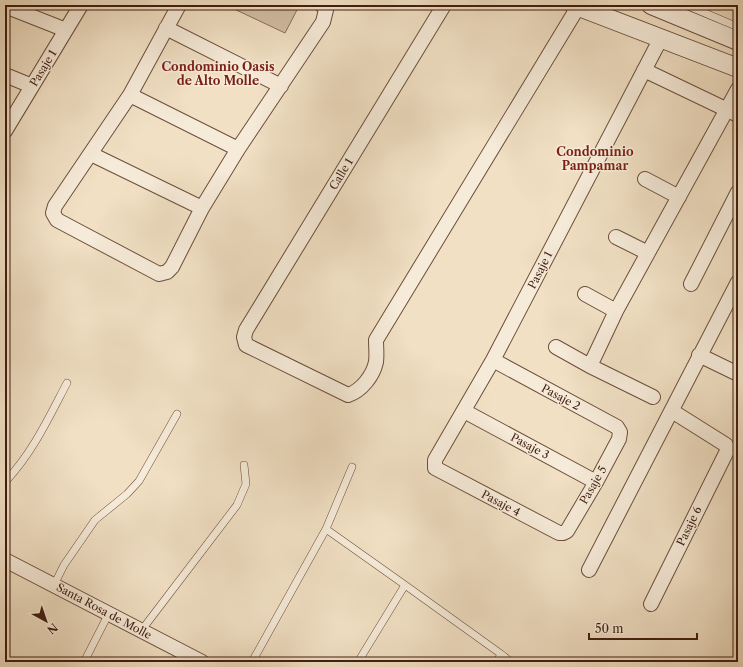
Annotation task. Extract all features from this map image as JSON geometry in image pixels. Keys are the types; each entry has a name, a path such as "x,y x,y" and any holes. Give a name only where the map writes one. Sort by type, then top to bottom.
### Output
{"street":[{"name":"Pasaje 1","path":"5,131 81,5"},
{"path":"179,5 130,95 55,206 53,213 57,220 159,274 167,272 172,267 202,208 238,149 323,22 326,10 322,5"},
{"name":"Calle 1","path":"444,5 246,330 244,338 246,345 348,395 360,390 376,362 376,340 576,6"},
{"path":"651,5 738,41"},
{"path":"5,6 66,30"},
{"path":"576,6 738,68"},
{"path":"166,28 281,86"},
{"name":"Pasaje 1","path":"435,468 435,460 493,360 661,38"},
{"path":"644,70 732,112"},
{"path":"5,75 32,86"},
{"path":"590,366 616,311 679,197 732,112 738,89"},
{"path":"130,95 238,149"},
{"path":"91,154 202,208"},
{"path":"645,179 679,197"},
{"path":"691,284 738,192"},
{"path":"616,237 648,254"},
{"path":"589,570 672,411 699,355 736,290"},
{"path":"585,294 616,311"},
{"path":"556,347 590,366 653,397"},
{"path":"699,355 736,373"},
{"name":"Pasaje 2","path":"493,360 617,427 620,432 619,439"},
{"name":"Pasaje 3","path":"464,411 596,482"},
{"name":"Pasaje 6","path":"651,604 728,448 726,445 672,411"},
{"name":"Pasaje 5","path":"567,531 619,439"},
{"name":"Pasaje 4","path":"435,468 559,533 567,531"},
{"name":"Santa Rosa de Molle","path":"5,560 202,662"}],"lane":[{"path":"686,5 738,27"},
{"path":"5,482 22,464 38,438 67,383"},
{"path":"54,585 68,559 95,520 127,494 139,481 177,414"},
{"path":"141,631 237,506 246,484 244,465"},
{"path":"252,662 326,529 352,467"},
{"path":"326,529 511,662"},
{"path":"358,662 404,584"},
{"path":"84,662 109,613"},
{"path":"497,662 501,654"}],"shaded area":[{"path":"234,5 299,6 285,33 232,8"}],"district":[{"name":"Condominio Oasis de Alto Molle","path":"218,74"},
{"name":"Condominio Pampamar","path":"595,159"}]}
